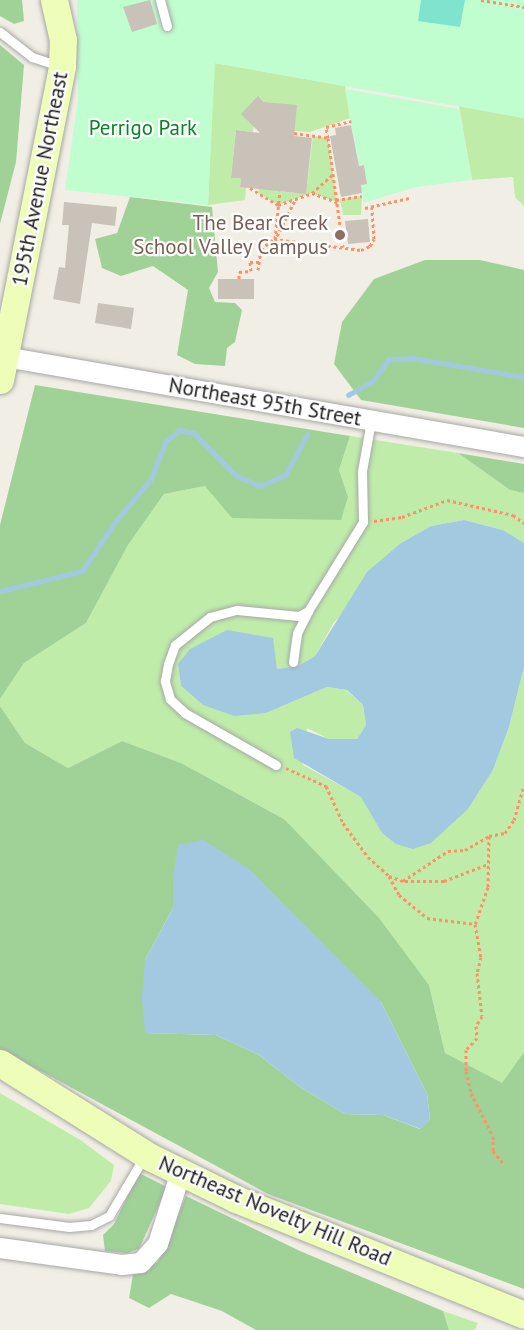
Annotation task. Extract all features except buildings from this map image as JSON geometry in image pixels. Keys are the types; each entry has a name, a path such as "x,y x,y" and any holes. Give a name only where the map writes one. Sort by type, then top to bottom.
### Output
{"main road":[{"name":"195th Avenue Northeast","path":"2,361 62,66 63,40 54,0"},
{"name":"Northeast Novelty Hill Road","path":"2,1064 145,1155 181,1173 236,1199 524,1315"}],"street":[{"name":"Northeast 95th Street","path":"2,361 524,447"},
{"path":"0,1248 122,1265 141,1263 158,1244 181,1173"}],"lane":[{"path":"160,0 167,26"},
{"path":"0,32 32,57 62,66"},
{"path":"292,662 297,633 308,611 363,522 362,471 371,421"},
{"path":"276,765 185,713 170,699 165,681 168,664 175,645 210,617 237,610 299,616 308,611"},
{"path":"0,1218 69,1227 91,1225 109,1216 145,1155"}],"path":[{"path":"481,0 524,7"},
{"path":"343,247 326,127 351,121"},
{"path":"294,133 327,138"},
{"path":"278,205 312,193 333,174"},
{"path":"250,188 278,205"},
{"path":"275,239 280,191"},
{"path":"312,193 337,201 362,196"},
{"path":"258,270 261,249 275,239 296,198"},
{"path":"365,208 409,198"},
{"path":"275,239 361,250 373,244 372,207"},
{"path":"239,279 239,272 251,271 250,262 258,262"},
{"path":"363,522 402,517 447,500 513,515 524,523"},
{"path":"276,765 326,786 343,823 368,858 389,876 403,881 444,880 488,864"},
{"path":"403,881 448,851 465,850 489,836 505,833 514,820 524,785"},
{"path":"489,836 486,895 475,924 481,957 477,973 482,1016 476,1026 477,1038 466,1050 466,1071 471,1093 493,1136 492,1151 503,1163"},
{"path":"389,876 399,895 427,918 475,924"}],"green space":[{"path":"0,0 22,0 24,21 14,24 0,16"},
{"name":"Perrigo Park","path":"77,0 524,0 524,118 215,63 208,205 65,190 78,99"},
{"path":"0,45 24,65 16,162 0,224"},
{"path":"214,63 345,86 350,118 310,132 294,131 259,97 253,132 236,130 231,177 241,178 240,186 246,187 245,200 208,205"},
{"path":"345,89 459,109 472,180 416,187 363,203 361,185 367,183 364,165 359,166"},
{"path":"459,106 524,118 524,206 515,197 513,177 472,180"},
{"path":"313,136 328,138 337,202 312,193 278,205 258,193 261,161 276,191 295,193 296,185 307,186"},
{"path":"362,196 361,215 343,215 340,199"},
{"path":"130,197 212,207 218,272 209,288 215,302 235,303 242,310 235,342 227,348 225,366 195,364 177,355 188,290 153,266 121,276 102,268 95,239 117,233"},
{"path":"425,260 480,260 524,270 524,428 361,400 334,364 342,322 374,279"},
{"path":"35,385 350,436 339,470 348,497 341,520 232,518 205,486 164,494 128,545 86,623 24,663 0,699 0,525"},
{"path":"350,436 458,453 510,490 524,493 524,543 503,530 464,520 431,526 401,543 333,624 315,656 298,666 277,669 272,638 178,664 181,686 203,705 266,713 327,687 346,690 363,705 366,725 357,739 329,739 307,728 303,765 362,797 382,833 468,809 493,770 509,727 524,667 524,1052 502,1084 445,1053 429,985 284,819 181,763 122,741 68,768 25,743 0,706 0,699 24,663 86,623 128,545 164,494 205,486 348,497 339,470"},
{"path":"458,453 524,464 524,493 510,490"},
{"path":"0,706 25,743 68,768 122,741 181,763 284,819 379,918 429,985 445,1053 502,1083 524,1052 524,1289 268,1194 0,1049","holes":["173,908 381,1002 427,1094 430,1119 420,1129 383,1115 345,1114 300,1087 259,1055 216,1035 145,1033 145,960"]},
{"path":"0,1093 82,1141 114,1165 111,1181 89,1208 69,1214 0,1204"},
{"path":"139,1173 167,1187 139,1249 127,1253 105,1251 103,1235 114,1224"},
{"path":"186,1196 300,1251 443,1311 449,1330 256,1330 222,1311 171,1294 149,1308 129,1298 133,1275 158,1262"},
{"path":"443,1311 478,1323 475,1330 449,1330"}],"shaded area":[{"path":"421,0 465,0 460,27 418,21"},
{"path":"464,520 503,530 524,543 524,667 509,727 493,770 468,809 431,843 413,849 396,844 382,833 361,797 294,758 290,732 297,728 329,739 357,739 366,725 363,705 347,690 327,687 266,713 234,716 203,705 181,686 178,664 190,649 227,630 273,638 277,669 298,666 315,656 367,572 401,543 431,526"},
{"path":"203,840 248,868 381,1002 427,1094 430,1119 421,1129 383,1115 345,1114 300,1087 259,1055 216,1035 145,1033 142,998 145,960 173,908 173,879 178,845"}],"waterway":[{"path":"348,395 373,381 389,359 413,358 524,377"},
{"path":"0,591 82,571 115,522 151,479 165,442 179,430 194,433 237,476 261,486 285,475 307,435"}],"place":[{"name":"The Bear Creek School Valley Campus","path":"340,235"}]}
